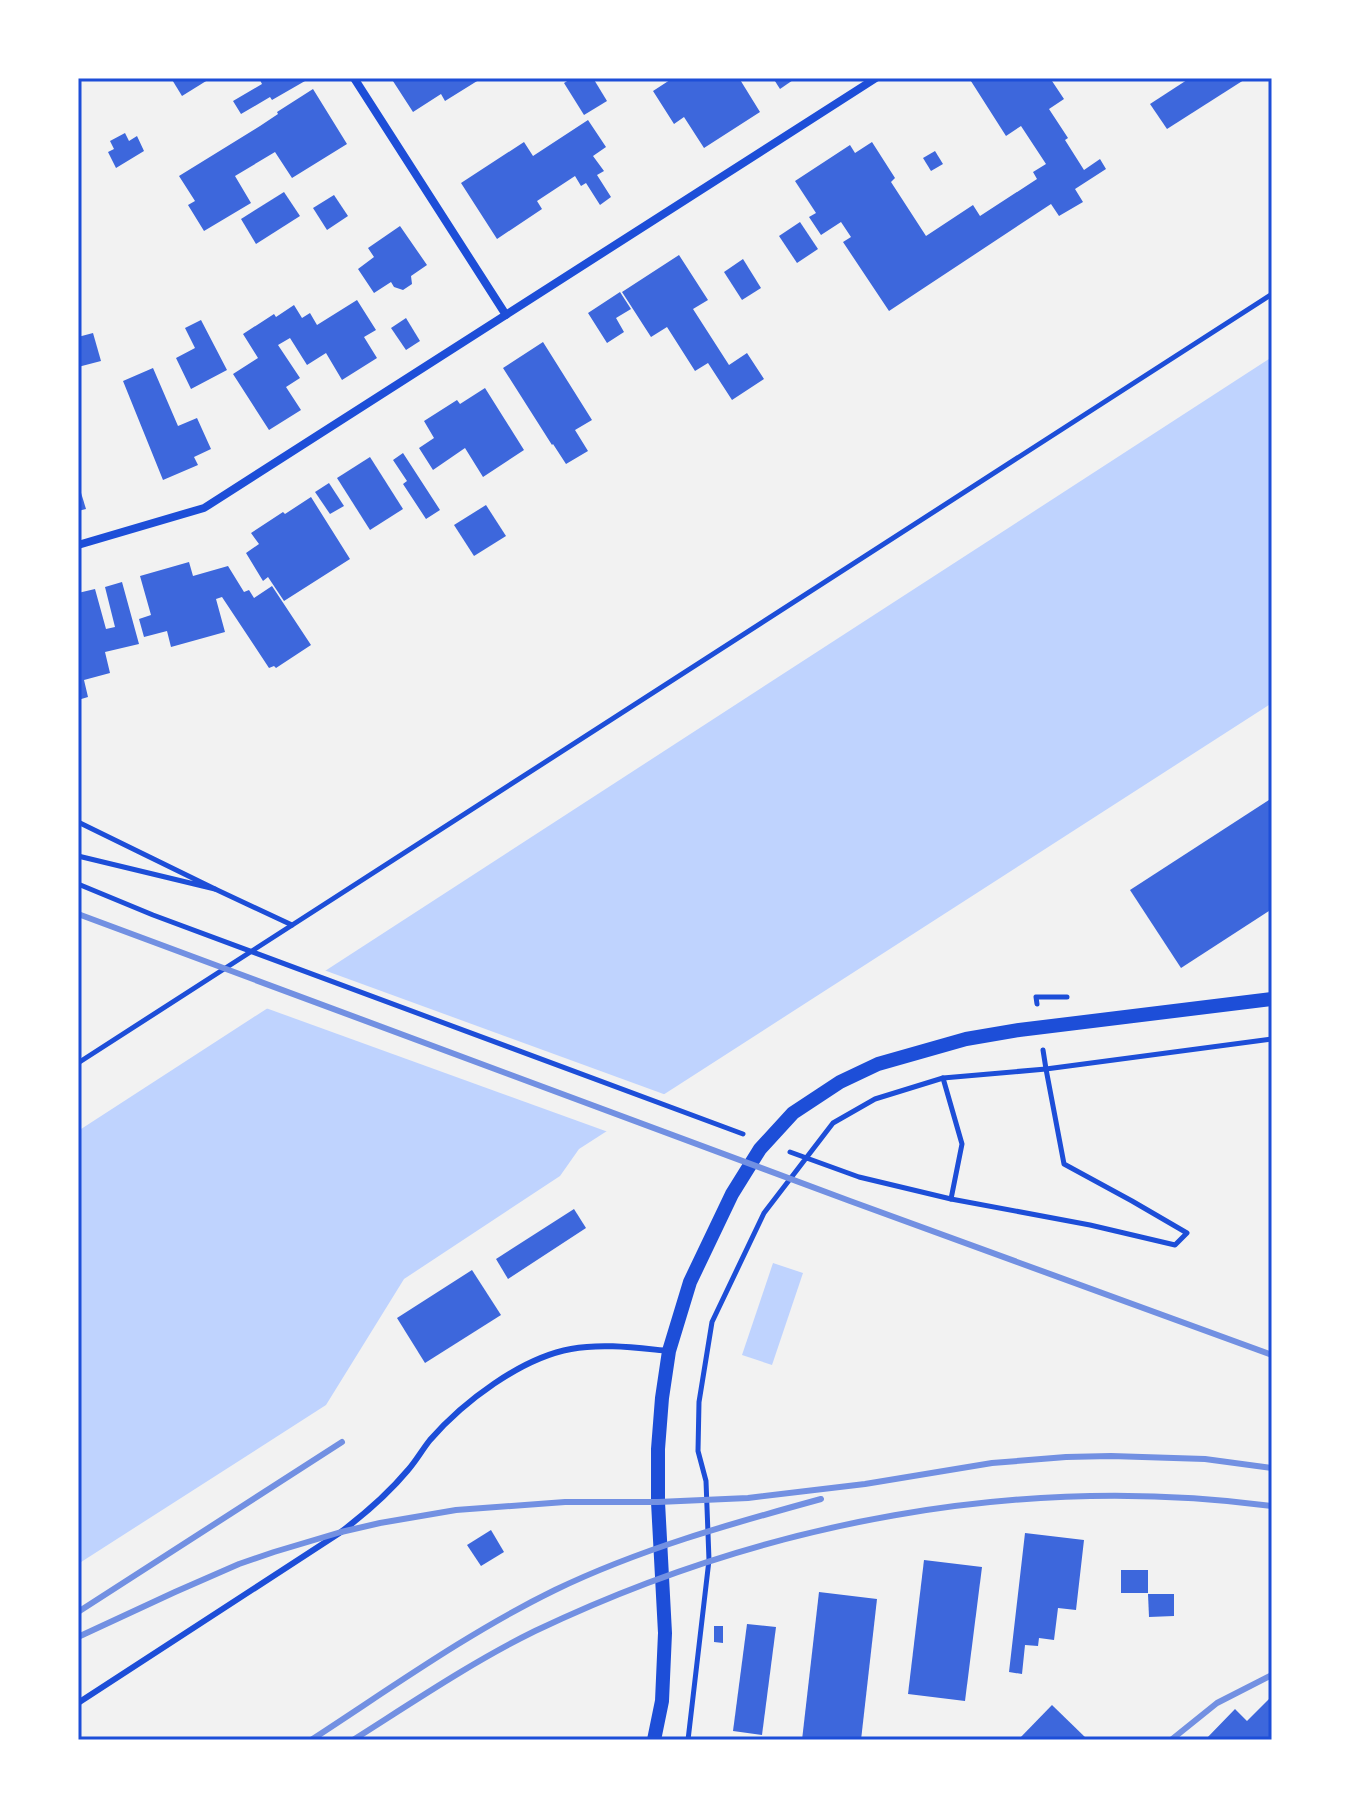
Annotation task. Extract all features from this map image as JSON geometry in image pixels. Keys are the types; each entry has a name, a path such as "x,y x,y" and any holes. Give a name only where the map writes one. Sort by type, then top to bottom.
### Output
{"street":[{"path":"354,78 506,315"},
{"path":"78,545 204,508 876,78"},
{"path":"654,1740 662,1701 665,1633 658,1449 669,1351 690,1282 732,1194 760,1149 793,1113 840,1082 878,1064 966,1039 1019,1030 1272,999"}],"lane":[{"path":"78,1703 341,1532 393,1487 449,1420 511,1374 547,1355 572,1348 602,1346 669,1351"}],"path":[{"path":"78,1063 1272,294"},
{"path":"78,822 292,925"},
{"path":"78,856 215,889"},
{"path":"78,884 153,915 756,1139"},
{"path":"688,1740 709,1560 706,1481 698,1451 697,1432 712,1322 764,1213 833,1123 875,1099 943,1078 1046,1069 1272,1039"},
{"path":"785,1150 859,1177 1175,1245 1187,1233 1064,1164 1046,1069"},
{"path":"943,1078 962,1144 951,1199"}],"water":[{"path":"1272,357 1272,703 579,1149 560,1176 404,1279 326,1405 78,1564 78,1131"},
{"path":"773,1263 803,1273 772,1365 742,1355"}],"pier":[{"path":"321,969 669,1096 611,1133 263,1007"}],"building":[{"path":"171,78 211,78 182,96"},
{"path":"259,78 304,78 305,81 241,114 233,101 262,84"},
{"path":"391,78 482,78 445,101 441,94 413,112"},
{"path":"572,78 593,78 607,101 584,115 564,83"},
{"path":"673,78 739,78 760,112 704,148 684,117 674,124 653,91"},
{"path":"773,78 796,78 780,89"},
{"path":"969,78 1050,78 1064,99 1049,109 1068,138 1065,140 1084,170 1100,159 1106,169 1075,189 1083,202 1059,216 1051,204 889,311 843,242 851,237 841,222 821,235 809,217 816,213 795,181 850,145 855,153 872,142 895,178 891,182 926,236 973,205 980,216 1037,179 1033,172 1046,164 1021,126 1006,136"},
{"path":"1190,78 1247,78 1167,129 1150,104"},
{"path":"313,89 347,144 292,178 275,152 235,176 251,203 204,231 188,205 195,201 179,176"},
{"path":"588,120 606,147 593,156 604,171 597,175 611,197 600,205 586,183 581,186 575,176 537,201 542,209 497,239 461,183 524,142 533,156"},
{"path":"125,133 129,141 137,136 144,151 116,168 108,152 114,149 110,141"},
{"path":"935,151 943,164 931,171 923,158"},
{"path":"284,192 300,216 256,244 241,219"},
{"path":"334,195 348,216 327,230 313,208"},
{"path":"800,222 818,249 797,263 779,236"},
{"path":"400,226 427,265 411,276 412,284 403,290 394,287 391,282 374,293 358,269 374,257 368,248"},
{"path":"679,255 708,300 693,309 729,365 747,353 764,379 732,400 708,363 695,371 667,327 651,337 622,292"},
{"path":"743,259 761,288 742,300 724,272"},
{"path":"620,292 631,309 616,318 624,332 607,343 588,313"},
{"path":"357,300 376,330 364,337 377,358 342,380 326,353 307,365 290,338 278,345 300,378 286,387 301,410 269,430 233,374 258,358 243,334 294,305 302,318 310,313 317,325"},
{"path":"406,318 420,341 406,350 391,328"},
{"path":"201,320 227,370 191,389 176,358 195,348 185,328"},
{"path":"93,333 101,361 78,367 78,337"},
{"path":"543,342 592,420 575,430 588,451 566,464 503,368"},
{"path":"153,368 178,426 197,418 211,449 194,457 198,465 163,480 123,381"},
{"path":"485,388 524,450 483,477 465,448 433,470 419,448 434,438 424,421 457,400 460,404"},
{"path":"403,453 440,510 426,519 403,484 407,481 393,460"},
{"path":"370,457 403,509 370,530 337,478"},
{"path":"78,483 86,509 78,511"},
{"path":"329,483 344,506 330,514 315,492"},
{"path":"311,497 350,559 284,601 268,577 263,581 246,553 259,544 251,533"},
{"path":"486,505 506,536 474,556 454,525"},
{"path":"189,562 193,576 228,566 244,592 249,590 254,598 272,586 311,645 276,668 269,668 222,597 216,599 225,632 171,647 167,631 144,637 139,619 151,615 140,576"},
{"path":"122,582 139,644 105,652 110,673 84,680 88,697 78,700 78,593 95,589 106,629 115,627 105,587"},
{"path":"1272,798 1272,909 1181,968 1130,890"},
{"path":"574,1209 586,1228 508,1279 496,1259"},
{"path":"472,1270 501,1315 425,1363 397,1318"},
{"path":"491,1530 504,1552 481,1566 467,1545"},
{"path":"1025,1533 1084,1540 1076,1610 1058,1608 1054,1640 1039,1638 1038,1646 1025,1645 1022,1674 1009,1672"},
{"path":"924,1560 982,1567 965,1701 908,1694"},
{"path":"1121,1570 1148,1570 1148,1593 1121,1593"},
{"path":"819,1592 877,1599 861,1740 802,1740"},
{"path":"1148,1594 1174,1594 1174,1616 1149,1617"},
{"path":"747,1624 776,1627 762,1735 733,1731"},
{"path":"714,1626 723,1626 723,1643 714,1642"},
{"path":"1272,1696 1272,1740 1205,1740 1235,1709 1247,1721"},
{"path":"1052,1705 1088,1740 1018,1740"}],"railway":[{"path":"78,914 1272,1355"},
{"path":"78,1612 342,1442"},
{"path":"78,1637 239,1564 274,1552 341,1532 456,1510 565,1502 748,1498 865,1484 992,1463 1066,1457 1205,1459 1272,1468"},
{"path":"353,1740 466,1669 535,1631 622,1593 711,1561 802,1535 894,1515 988,1502 1083,1496 1177,1497 1272,1506"},
{"path":"311,1740 461,1642 555,1590 653,1550 821,1499"},
{"path":"1171,1740 1217,1703 1272,1675"}]}
